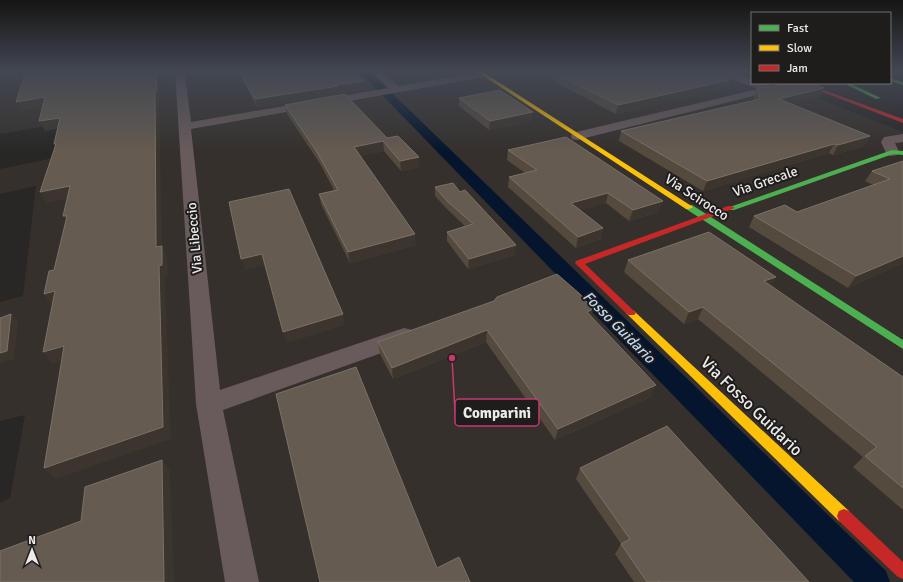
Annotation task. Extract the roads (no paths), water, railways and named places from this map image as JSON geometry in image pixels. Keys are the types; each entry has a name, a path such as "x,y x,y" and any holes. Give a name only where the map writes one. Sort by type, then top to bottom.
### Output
{"main road":[{"name":"Via Scirocco","path":"519,98 903,345"},
{"path":"830,98 871,112"},
{"path":"843,98 903,120"},
{"path":"849,98 903,120"},
{"path":"863,98 903,113"},
{"path":"880,98 884,100"},
{"name":"Via Grecale","path":"579,263 704,217 898,153"},
{"name":"Via Fosso Guidario","path":"579,263 903,572"}],"street":[{"name":"Via Libeccio","path":"185,98 184,128 209,404 242,582"},
{"path":"184,128 349,98"},
{"path":"577,136 735,98"},
{"path":"898,153 888,142 889,140 903,138"},
{"path":"209,404 426,328"}],"waterway":[{"name":"Fosso Guidario","path":"391,98 875,582"}],"place":[{"name":"Comparini","path":"452,358"}]}
